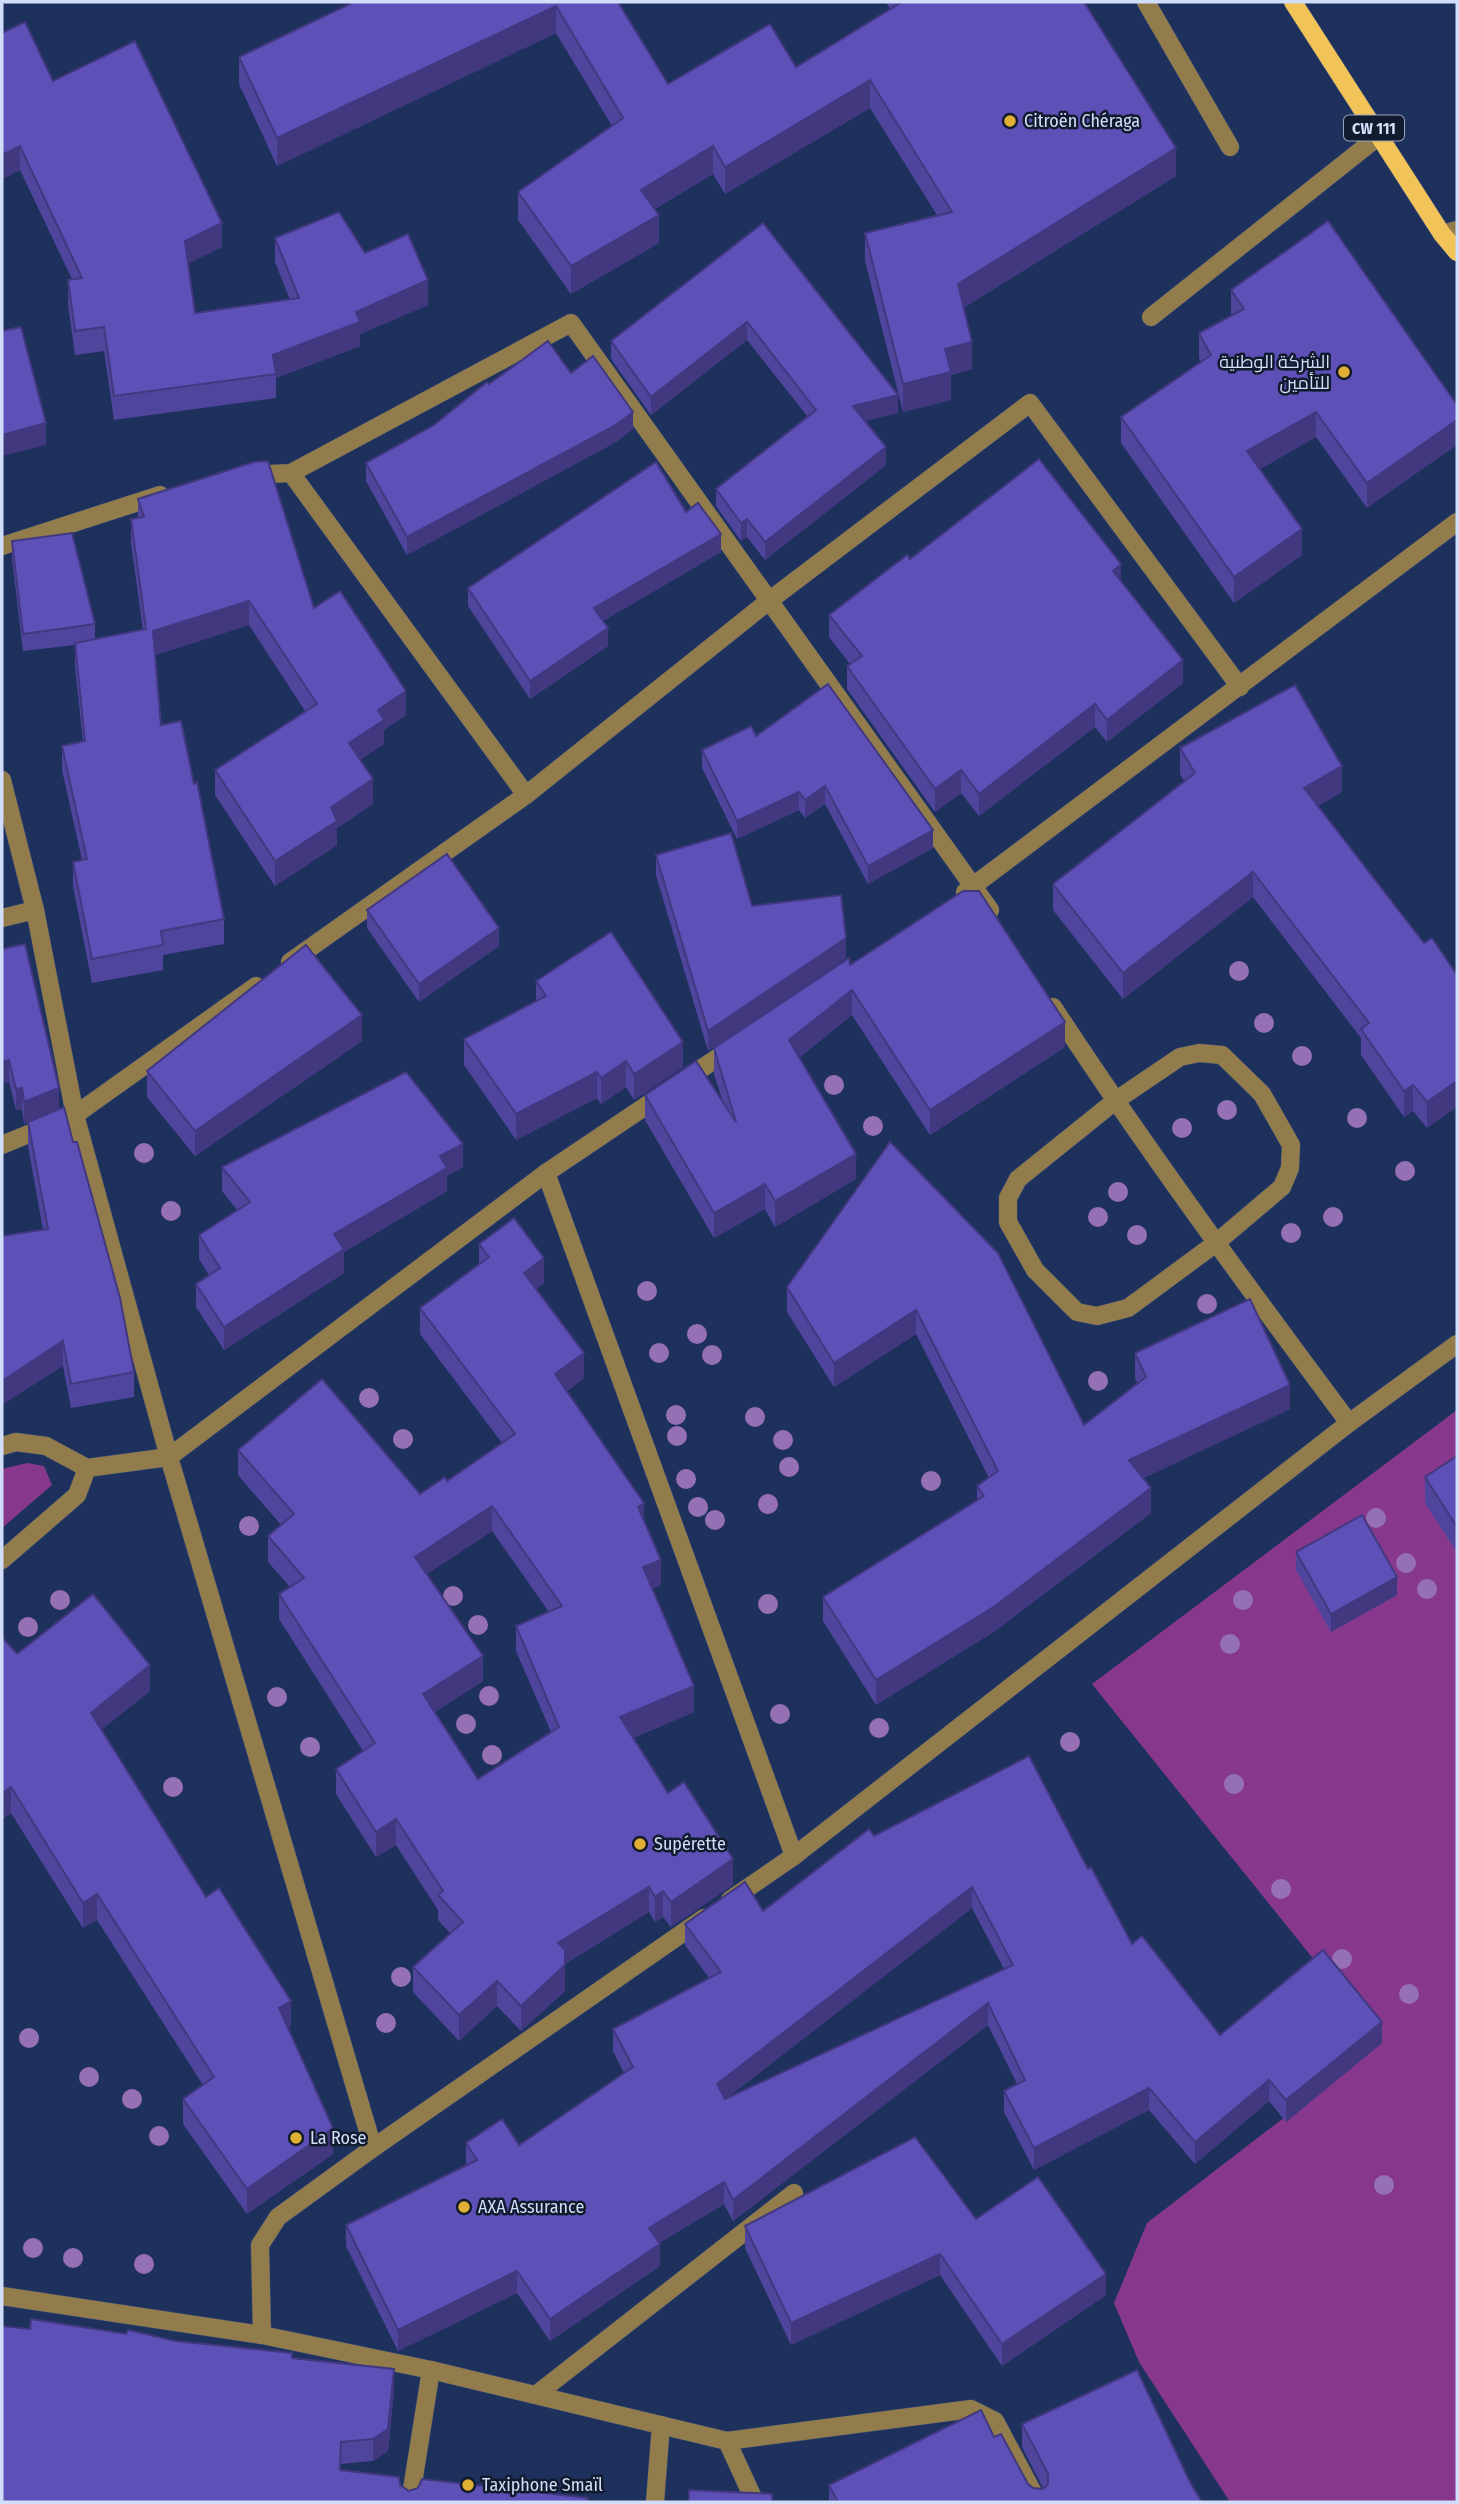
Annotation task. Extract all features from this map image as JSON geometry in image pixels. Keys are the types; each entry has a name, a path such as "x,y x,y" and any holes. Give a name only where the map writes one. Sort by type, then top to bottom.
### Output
{"main road":[{"name":"CW 111","path":"1293,2 1379,136 1450,232 1457,252"}],"street":[{"path":"1146,2 1230,147"},
{"path":"1151,317 1379,136"},
{"path":"230,477 291,473 571,323 771,600 996,920"},
{"path":"2,1145 75,1115 526,796 771,600 1030,403 1240,687"},
{"path":"291,473 526,796"},
{"path":"2,546 180,489"},
{"path":"951,901 1457,522"},
{"path":"2,780 35,910 75,1115 169,1457 373,2148"},
{"path":"2,918 35,910"},
{"path":"1041,988 1115,1101 1349,1423"},
{"path":"2,1446 16,1442 46,1446 87,1468 169,1457 545,1173 742,1041"},
{"path":"1199,1053 1222,1055 1262,1094 1292,1145 1290,1168 1282,1187 1216,1243 1128,1308 1097,1316 1077,1312 1035,1270 1008,1222 1008,1198 1018,1180 1115,1101 1180,1057 1199,1053"},
{"path":"545,1173 794,1856"},
{"path":"262,2336 260,2245 278,2217 794,1856 1349,1423 1457,1344"},
{"path":"2,1560 77,1495 87,1468"},
{"path":"537,2394 794,2193"},
{"path":"2,2297 262,2336 431,2370 727,2441 971,2409 995,2421 1038,2502"},
{"path":"410,2502 431,2370"},
{"path":"655,2502 661,2425"},
{"path":"727,2441 755,2502"}],"shaded area":[{"path":"1457,1410 1457,2501 1230,2502 1139,2362 1114,2303 1147,2223 1381,2043 1092,1684"},
{"path":"27,1463 44,1466 52,1485 2,1528 2,1469"}],"building":[{"path":"354,2 618,2 668,84 770,24 796,67 902,2 1084,2 1176,148 958,284 972,342 945,349 951,372 903,384 865,233 952,212 870,80 725,167 713,146 641,190 659,215 571,266 518,192 623,118 556,6 277,138 239,57"},
{"path":"25,22 53,81 135,41 222,223 185,241 195,313 299,298 275,238 339,212 365,253 408,234 428,280 356,312 360,322 273,355 276,374 114,396 104,327 75,331 68,280 82,278 20,146 2,155 2,33"},
{"path":"1328,221 1457,405 1457,420 1367,483 1316,412 1247,451 1302,529 1234,577 1121,417 1211,355 1199,333 1244,309 1231,290"},
{"path":"763,223 898,395 853,406 886,447 765,542 747,519 741,523 716,489 816,410 747,322 651,397 611,341"},
{"path":"21,327 46,423 2,435 2,331"},
{"path":"548,341 571,373 593,356 633,412 616,425 407,537 366,463 434,425 487,382 489,384"},
{"path":"1039,459 1121,564 1113,571 1183,660 1107,720 1095,704 979,794 961,770 935,789 847,666 862,656 829,615 907,555 910,559"},
{"path":"268,461 314,608 340,591 406,691 378,710 384,720 349,743 373,779 331,807 337,821 275,861 215,770 317,704 249,601 153,631 161,725 181,721 194,784 197,782 224,919 161,931 163,945 92,959 73,862 87,859 62,746 85,741 75,643 146,629 131,519 144,517 138,499 254,462"},
{"path":"656,462 686,512 698,503 721,534 594,608 608,628 530,681 468,588"},
{"path":"72,533 95,624 23,634 12,541"},
{"path":"828,684 933,830 868,866 825,786 805,800 799,792 737,821 702,750 751,726 756,736"},
{"path":"1295,685 1342,766 1304,788 1424,943 1432,938 1457,975 1457,1081 1427,1102 1413,1085 1404,1091 1361,1029 1369,1023 1253,872 1123,973 1053,884 1195,773 1180,748"},
{"path":"731,833 752,906 841,895 846,938 708,1031 656,855"},
{"path":"447,854 499,928 419,984 367,910"},
{"path":"963,891 979,891 1065,1022 930,1110 852,990 789,1040 856,1154 775,1201 765,1184 714,1213 645,1095 696,1061 736,1122 714,1048 849,958 850,965"},
{"path":"611,932 683,1042 634,1074 626,1061 601,1078 597,1072 516,1114 464,1039 546,996 536,981"},
{"path":"25,944 59,1088 24,1102 22,1088 16,1089 9,1060 2,1062 2,949"},
{"path":"306,945 362,1015 195,1131 147,1071"},
{"path":"406,1072 463,1144 440,1156 447,1168 334,1234 344,1249 224,1327 196,1284 220,1268 199,1235 250,1202 222,1167"},
{"path":"64,1107 73,1142 77,1142 120,1298 134,1372 71,1384 63,1341 2,1381 2,1236 48,1229 28,1122"},
{"path":"890,1142 998,1253 1084,1425 1146,1377 1135,1353 1250,1299 1290,1385 1129,1460 1151,1488 995,1606 876,1680 823,1597 984,1496 977,1486 998,1471 916,1310 834,1363 787,1287"},
{"path":"514,1218 544,1258 524,1273 584,1353 555,1374 644,1503 638,1507 661,1560 643,1567 694,1686 620,1717 668,1793 684,1782 733,1859 671,1902 663,1891 655,1897 649,1887 558,1943 565,1950 565,1965 521,2006 497,1981 459,2015 413,1967 463,1922 438,1895 443,1891 396,1819 376,1832 336,1769 375,1743 279,1594 304,1578 268,1536 294,1514 238,1450 322,1379 420,1494 445,1477 447,1481 515,1434 420,1308 489,1257 479,1244","holes":["492,1506 562,1606 516,1626 559,1727 478,1779 423,1694 483,1656 415,1557"]},
{"path":"1457,1456 1457,1527 1425,1477"},
{"path":"1362,1515 1397,1577 1331,1614 1296,1552"},
{"path":"93,1594 150,1665 91,1713 206,1897 219,1888 291,2001 279,2008 333,2128 247,2189 183,2099 214,2077 97,1894 83,1903 11,1787 2,1793 2,1637 17,1654"},
{"path":"1029,1756 1088,1869 1091,1867 1132,1944 1142,1936 1220,2035 1323,1950 1382,2022 1286,2100 1269,2080 1195,2142 1149,2088 1034,2148 1004,2091 1025,2080 988,2003 733,2200 724,2182 649,2228 660,2244 550,2319 517,2271 398,2330 346,2225 477,2160 466,2143 502,2119 519,2145 633,2067 613,2029 721,1972 685,1924 745,1882 763,1911 869,1829 874,1836","holes":["972,1887 1013,1965 725,2099 717,2084"]},
{"path":"915,2137 976,2219 1038,2177 1106,2274 1002,2344 940,2254 791,2323 745,2226"},
{"path":"31,2319 126,2334 128,2330 175,2341 292,2353 292,2358 394,2369 388,2429 373,2439 341,2442 340,2470 399,2477 400,2485 409,2491 418,2488 422,2479 588,2498 587,2502 2,2502 2,2326 30,2329"},
{"path":"1137,2370 1202,2502 838,2502 829,2485 981,2410 994,2437 1001,2434 1028,2484 1033,2488 1043,2489 1048,2484 1048,2474 1022,2424"},
{"path":"689,2490 772,2494 772,2502 689,2502"}],"place":[{"name":"Citroën Chéraga","path":"1010,121"},
{"name":"الشركة الوطنية للتأمين","path":"1344,372"},
{"name":"Supérette","path":"640,1844"},
{"name":"La Rose","path":"296,2138"},
{"name":"AXA Assurance","path":"464,2207"},
{"name":"Taxiphone Smaïl","path":"468,2485"}]}
